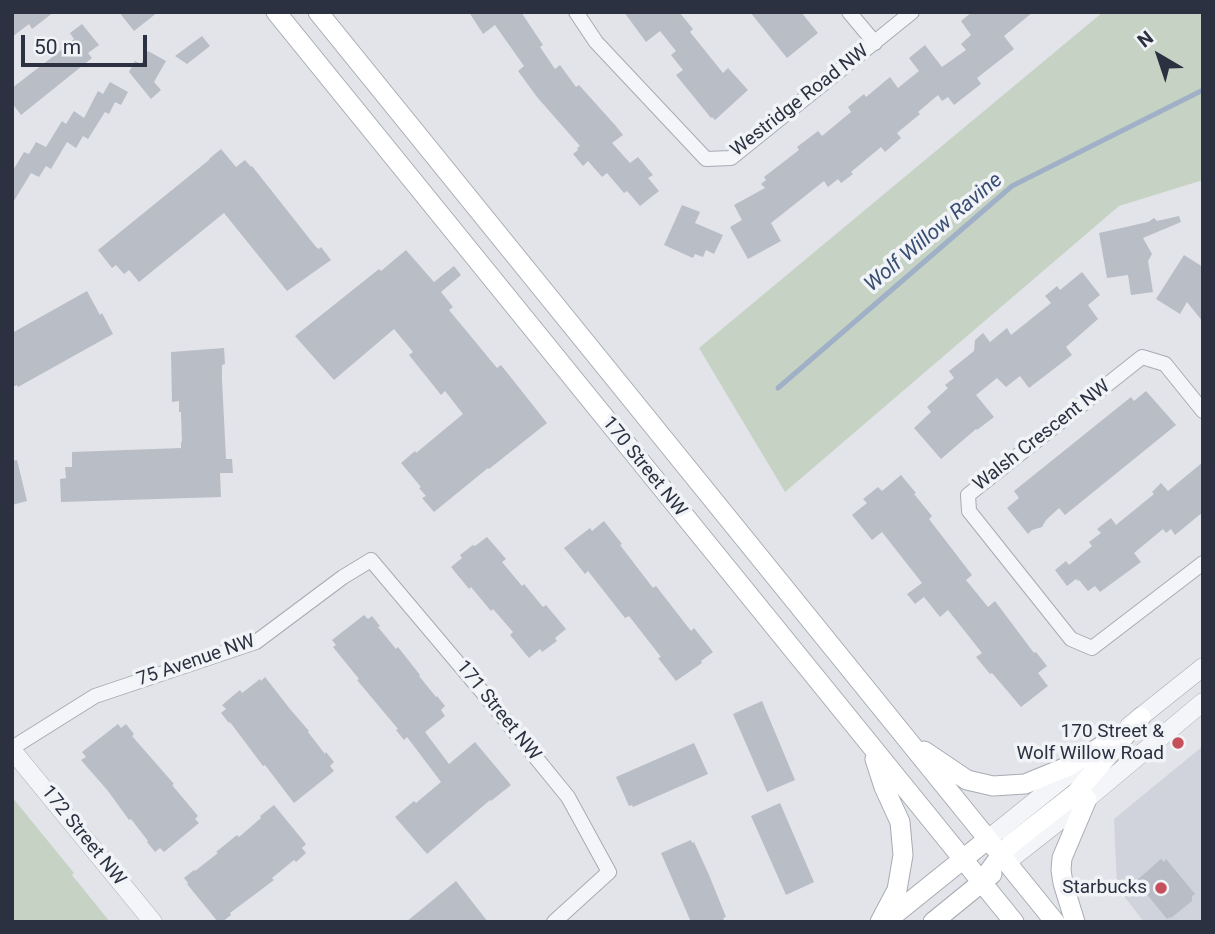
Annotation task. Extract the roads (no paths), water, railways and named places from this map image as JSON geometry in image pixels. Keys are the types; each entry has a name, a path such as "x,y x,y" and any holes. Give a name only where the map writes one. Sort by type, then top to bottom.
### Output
{"main road":[{"name":"170 Street NW","path":"276,12 1014,922"},
{"name":"170 Street NW","path":"318,12 1055,922"},
{"path":"933,922 982,881 999,852 1076,793 1141,717"},
{"path":"908,741 968,779 993,786 1025,784 1036,780 1069,766 1118,736"},
{"path":"872,748 884,787 900,822 903,855 897,890 883,922"},
{"path":"1075,922 1063,883 1062,858 1087,799"},
{"path":"883,922 963,859 999,852"}],"street":[{"name":"Westridge Road NW","path":"576,12 596,41 706,159 731,158 912,12"},
{"path":"849,12 874,43"},
{"name":"Walsh Crescent NW","path":"1203,411 1165,364 1142,357 968,495 969,511 1071,639 1092,648 1203,563"},
{"name":"75 Avenue NW","path":"12,749 95,696 256,642 343,577 372,560"},
{"name":"171 Street NW","path":"372,560 568,797 609,872 554,922"},
{"path":"999,852 1067,775 1203,667"},
{"path":"999,852 1087,799 1203,702"},
{"name":"172 Street NW","path":"12,749 153,922"}],"waterway":[{"name":"Wolf Willow Ravine","path":"778,388 1012,186 1203,90"}],"place":[{"name":"170 Street & Wolf Willow Road","path":"1178,743"},
{"name":"Starbucks","path":"1161,888"}]}
